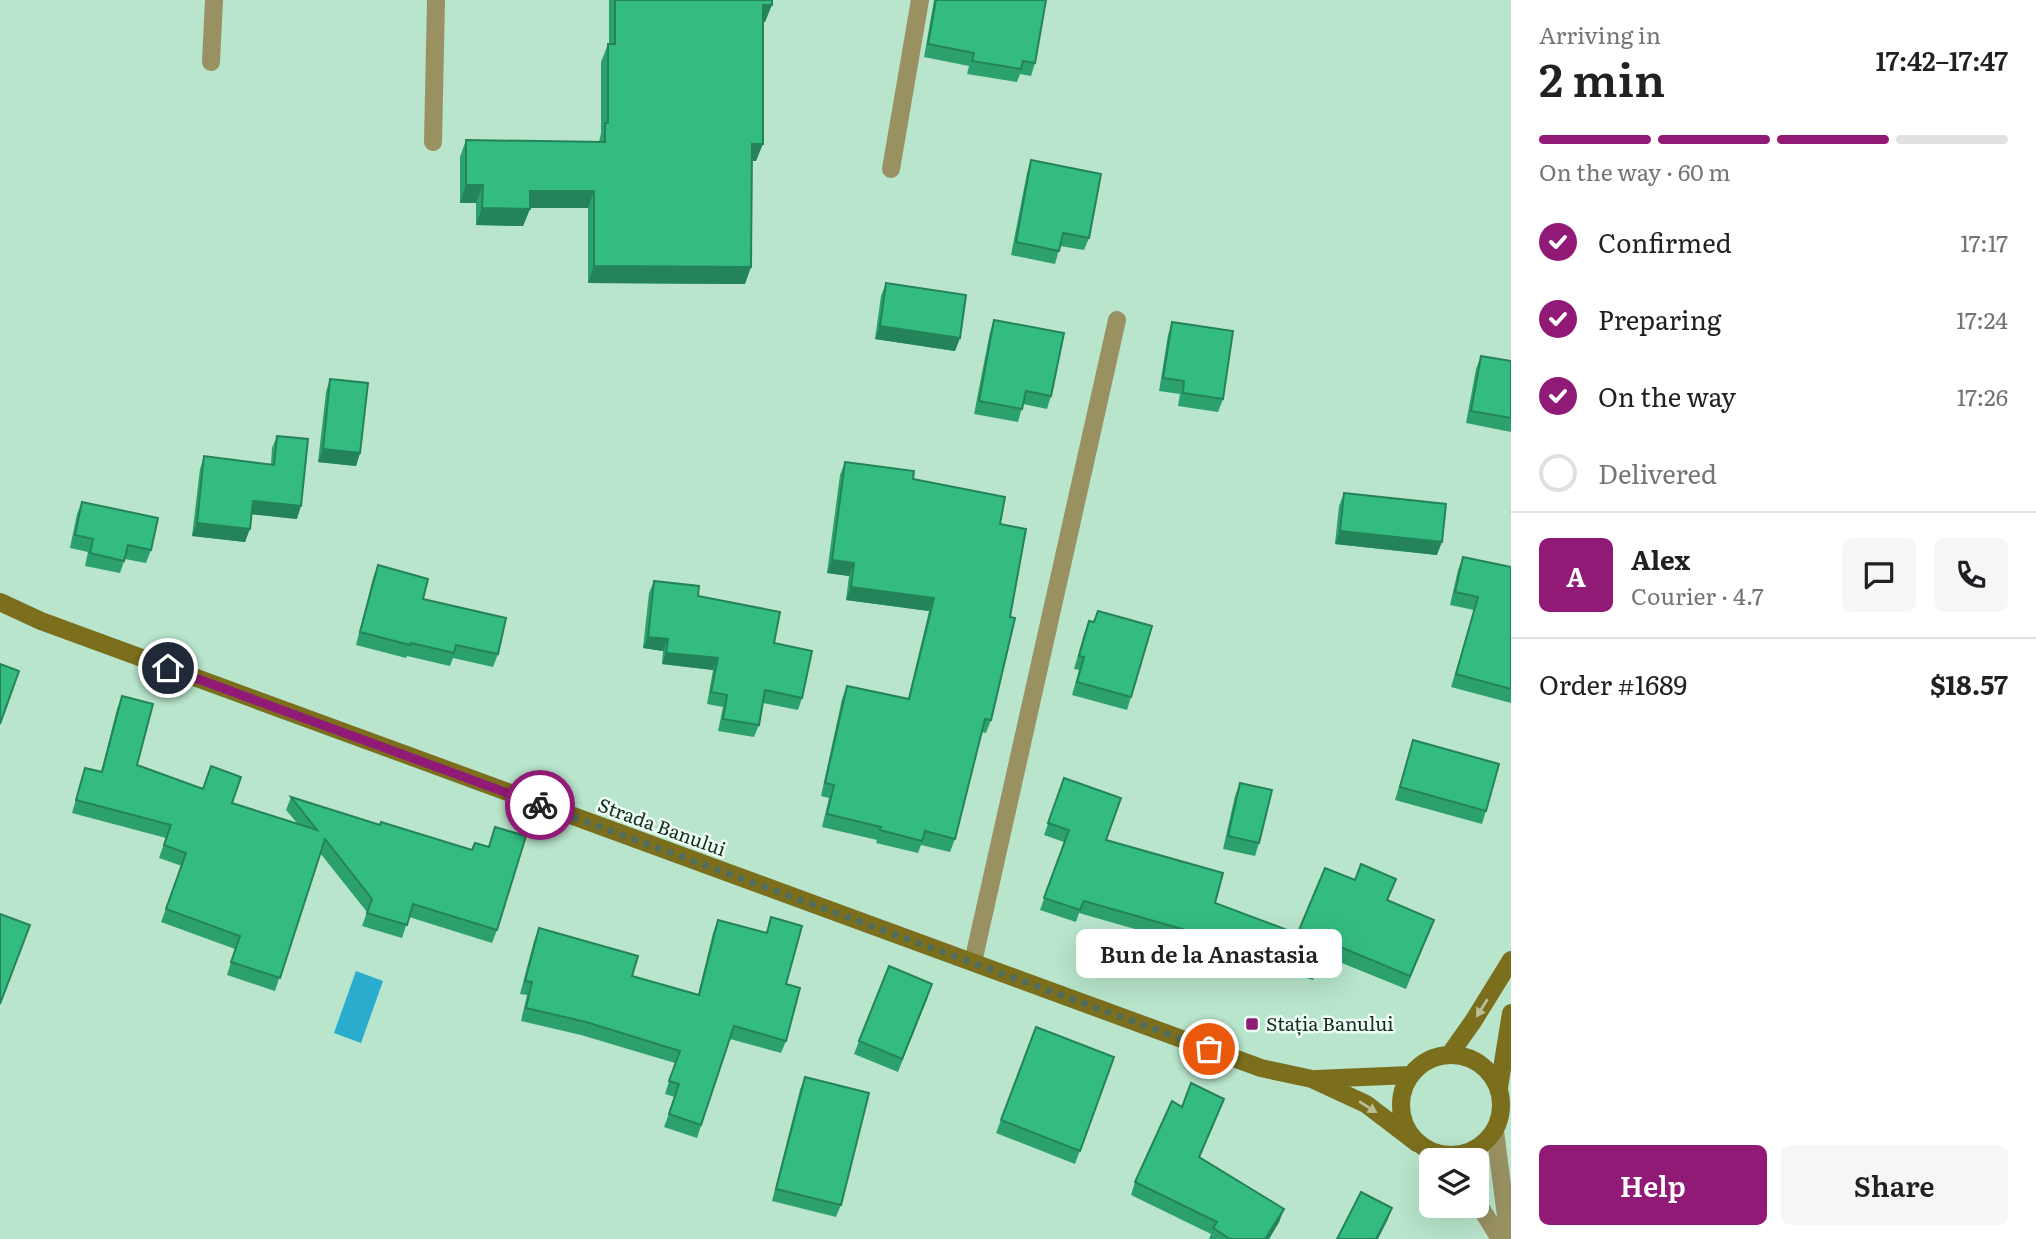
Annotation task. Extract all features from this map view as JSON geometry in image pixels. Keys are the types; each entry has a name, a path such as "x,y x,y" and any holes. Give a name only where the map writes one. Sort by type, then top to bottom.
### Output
{"street":[{"path":"211,62 214,0"},
{"path":"433,142 436,0"},
{"path":"891,169 920,0"},
{"path":"973,962 1117,320"},
{"name":"Strada Banului","path":"0,602 41,621 1261,1068 1312,1079 1366,1104 1418,1143"},
{"path":"1450,1054 1511,960"},
{"path":"1509,1239 1495,1131 1502,1110 1499,1087 1511,1013"},
{"path":"1426,1148 1406,1129 1401,1110 1402,1092 1410,1075 1427,1060 1450,1054 1480,1063 1499,1087"},
{"name":"Strada Banului","path":"1312,1079 1410,1075"},
{"path":"1475,1148 1495,1131"},
{"path":"1487,1218 1500,1239"}],"water":[{"path":"356,971 383,981 361,1043 334,1033"}],"building":[{"path":"615,0 772,0 772,5 763,5 763,144 752,144 751,267 594,266 594,191 530,191 530,209 482,208 483,185 466,185 466,140 605,142 605,123 608,123 608,44 615,44"},
{"path":"936,0 1046,0 1035,63 1023,61 1021,69 972,61 974,53 928,44"},
{"path":"1031,160 1101,174 1089,238 1063,233 1059,251 1016,242"},
{"path":"886,283 966,295 960,338 880,326"},
{"path":"994,320 1064,333 1051,396 1026,391 1022,409 979,401"},
{"path":"1172,322 1233,331 1223,399 1183,393 1184,381 1163,378"},
{"path":"1481,356 1511,361 1511,418 1471,411"},
{"path":"330,379 368,383 360,453 323,449"},
{"path":"277,436 308,439 301,506 253,501 250,529 197,523 204,456 274,465"},
{"path":"845,462 914,471 913,479 1005,497 1000,524 1026,529 1010,617 1015,618 991,720 985,719 955,839 925,831 922,841 880,830 881,827 827,814 834,785 825,783 847,686 909,699 934,598 851,587 854,563 832,560"},
{"path":"1344,493 1446,504 1442,542 1340,531"},
{"path":"82,502 158,518 151,550 128,545 124,561 90,553 93,539 75,535"},
{"path":"1463,557 1511,567 1511,689 1456,674 1478,597 1455,592"},
{"path":"378,565 428,579 423,599 506,618 498,654 456,645 454,653 360,632"},
{"path":"654,581 699,586 698,596 780,612 774,643 812,651 802,698 765,690 759,725 723,719 727,695 711,692 718,658 666,653 668,639 648,637"},
{"path":"1098,611 1152,626 1131,697 1077,682 1084,657 1079,656 1089,621 1094,622"},
{"path":"0,664 19,671 0,724"},
{"path":"122,696 153,704 137,765 203,789 211,766 241,777 232,803 317,830 291,797 472,850 475,843 489,847 495,827 526,836 497,930 413,904 407,925 367,913 372,899 325,839 280,978 231,962 240,936 166,909 186,853 164,845 171,825 76,800 85,768 102,772"},
{"path":"1413,740 1499,764 1486,811 1400,787"},
{"path":"1064,778 1121,798 1106,840 1223,873 1215,903 1325,944 1318,968 1084,901 1080,910 1044,898 1069,830 1048,823"},
{"path":"1240,783 1272,790 1259,843 1228,836"},
{"path":"1361,864 1396,879 1387,900 1434,920 1410,976 1299,930 1325,868 1355,880"},
{"path":"0,914 30,925 0,1004"},
{"path":"771,917 802,926 786,984 800,988 786,1041 734,1026 701,1125 669,1114 679,1084 669,1081 680,1051 586,1022 526,1008 532,982 525,981 539,928 638,956 632,976 699,995 718,920 767,933"},
{"path":"889,966 932,984 902,1059 859,1041"},
{"path":"1036,1027 1114,1057 1080,1151 1001,1120"},
{"path":"805,1077 869,1093 841,1205 776,1189"},
{"path":"1191,1083 1224,1099 1199,1157 1284,1209 1265,1239 1230,1239 1213,1228 1217,1222 1135,1182 1172,1101 1182,1107"},
{"path":"1361,1192 1392,1208 1376,1239 1337,1239"}],"way so far":[{"path":"540,805 1209,1049"}],"place":[{"name":"Stația Banului","path":"1252,1024"},
{"name":"Bun de la Anastasia","path":"1209,1049"}],"route":[{"path":"168,668 540,805"}]}
